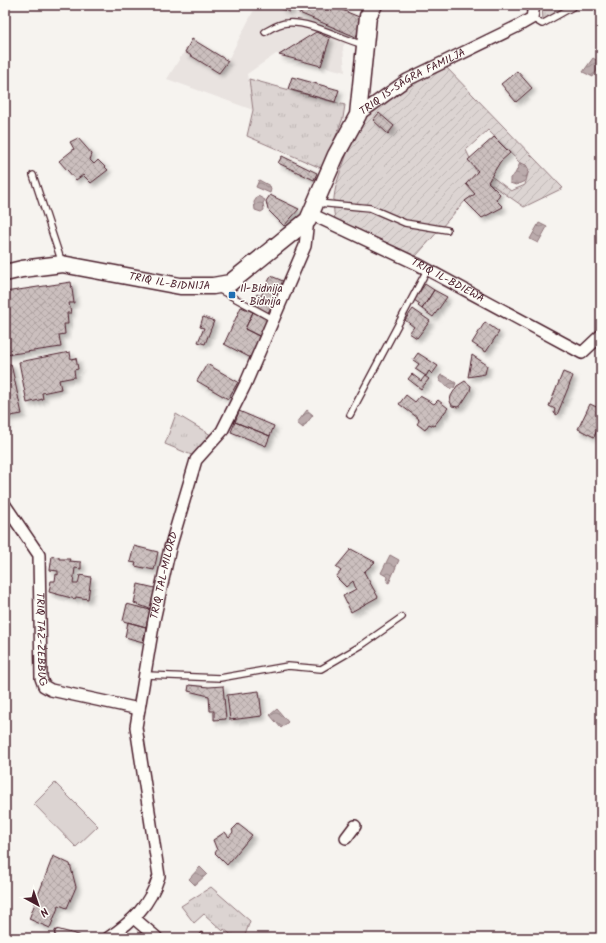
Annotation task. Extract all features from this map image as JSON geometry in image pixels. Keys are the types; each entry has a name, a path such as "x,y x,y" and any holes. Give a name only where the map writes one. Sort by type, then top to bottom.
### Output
{"street":[{"path":"358,115 368,16 374,5"},
{"path":"532,18 534,5"},
{"name":"TRIQ IS-SAGRA FAMILJA","path":"312,212 336,155 358,115 407,80 532,18"},
{"name":"TRIQ IL-BDIEWA","path":"312,212 417,264 582,353 601,335"},
{"name":"TRIQ IL-BIDNIJA","path":"5,273 22,269 62,264 180,286 213,286 230,283 312,212"},
{"name":"TRIQ TAL-MILORD","path":"108,938 135,918 154,893 159,876 136,727 146,675 154,620 170,548 196,460 222,431 245,385 305,246 312,212"},
{"name":"TRIQ TAŻ-ŻEBBUĠ","path":"5,505 39,555 41,678 44,686 51,690 139,709"},
{"path":"346,838 355,826"},
{"path":"135,918 157,938"}],"lane":[{"path":"532,18 542,24 576,5"},
{"path":"265,32 276,25 299,23 365,45"},
{"path":"33,175 62,264"},
{"path":"312,212 370,208 405,223 447,230"},
{"path":"350,416 427,270"},
{"path":"213,286 274,319"},
{"path":"146,675 220,678 288,666 321,669 362,646 402,617"},
{"path":"58,933 78,938"}],"shaded area":[{"path":"255,5 330,5 364,19 356,37 347,40 343,47 345,72 276,54 247,74 253,110 167,79 192,39 228,60 256,6"}],"green space":[{"path":"542,5 575,5 543,20"},
{"path":"445,66 563,188 524,207 488,182 491,176 511,191 525,185 528,173 526,165 520,163 488,130 466,150 477,173 475,194 465,201 416,256 335,219 335,192 338,178 354,133 359,123 365,116 386,100"},
{"path":"249,79 345,105 343,118 323,169 247,136 253,110"},
{"path":"176,414 211,435 194,456 165,444"},
{"path":"55,783 98,826 76,847 34,804"},
{"path":"211,887 250,921 244,938 235,938 224,929 223,931 204,914 194,923 181,906"}],"water":[{"path":"593,58 601,63 593,77 583,72"},
{"path":"520,163 526,165 529,170 525,181 516,185 510,183 510,178 515,174"},
{"path":"259,180 270,186 270,193 256,187"},
{"path":"258,196 265,200 263,203 264,210 261,212 255,210 254,202"},
{"path":"539,223 547,227 538,243 530,239"},
{"path":"441,375 456,383 454,388 451,389 440,381 439,378"},
{"path":"307,410 313,415 303,428 297,423"},
{"path":"390,555 399,560 389,583 387,582 388,577 381,573"},
{"path":"277,709 288,722 281,728 270,715"},
{"path":"200,867 207,874 195,885 189,879"}],"building":[{"path":"279,5 292,5 290,12 282,9 283,7"},
{"path":"300,5 330,5 364,19 356,37 297,12"},
{"path":"316,32 330,38 321,66 279,55"},
{"path":"192,39 228,61 219,73 185,52"},
{"path":"517,71 532,88 516,102 501,84"},
{"path":"292,77 339,90 335,102 288,89"},
{"path":"379,113 394,126 388,134 373,120"},
{"path":"494,137 510,153 500,162 488,182 500,194 496,200 503,207 482,218 465,201 475,194 466,184 478,171 468,160"},
{"path":"78,138 92,154 90,160 94,164 98,160 108,170 91,183 83,175 76,180 59,161 74,149 70,142"},
{"path":"282,156 317,173 314,180 278,163"},
{"path":"270,195 299,209 284,226 268,210 266,201"},
{"path":"271,276 283,281 268,313 251,305 257,294 261,296"},
{"path":"71,282 74,303 69,303 71,313 67,313 68,324 64,324 65,334 59,335 61,347 5,355 5,292"},
{"path":"425,284 434,290 422,309 418,306 420,304 414,300"},
{"path":"434,290 447,297 433,317 422,309"},
{"path":"241,307 253,312 245,329 261,337 251,358 224,344"},
{"path":"413,309 430,321 417,338 409,333 414,327 405,320"},
{"path":"253,312 269,320 261,337 245,329"},
{"path":"203,317 214,321 205,344 198,342 204,328 200,327"},
{"path":"485,322 499,332 486,352 472,343"},
{"path":"70,352 71,359 76,358 78,369 74,370 75,377 59,380 61,389 42,393 43,399 27,403 19,362"},
{"path":"418,353 438,366 432,374 429,371 426,376 415,369 419,364 413,360"},
{"path":"472,355 487,365 485,374 468,377"},
{"path":"11,364 22,414 5,417 5,365"},
{"path":"207,364 238,382 228,399 197,381"},
{"path":"563,372 573,376 557,415 554,413 555,409 549,406"},
{"path":"412,374 421,381 425,376 429,379 421,389 408,379"},
{"path":"465,381 471,386 470,391 461,405 458,407 452,406 450,401 451,396 457,386"},
{"path":"406,395 415,402 420,396 434,404 438,400 448,408 434,426 429,424 425,430 417,424 419,421 418,418 399,404"},
{"path":"590,404 601,409 601,421 594,437 578,429"},
{"path":"239,411 274,426 270,436 235,422"},
{"path":"235,422 270,436 266,446 231,432"},
{"path":"134,546 158,552 154,570 135,566 136,563 130,562"},
{"path":"351,549 375,562 364,572 378,597 351,612 343,596 356,589 353,581 346,587 336,577 341,571 336,567"},
{"path":"52,556 59,557 59,559 70,559 69,561 81,562 81,569 75,568 73,584 78,584 80,575 91,577 88,599 76,597 75,599 49,592 51,581 55,581 56,574 58,575 58,571 50,570"},
{"path":"138,584 155,588 150,609 134,603"},
{"path":"127,604 150,610 146,627 123,621"},
{"path":"128,622 146,627 143,642 125,637"},
{"path":"189,685 209,687 223,686 226,719 214,720 214,711 210,711 209,696 188,691"},
{"path":"259,691 262,716 230,720 227,695"},
{"path":"238,824 252,835 227,865 215,853 217,850 213,840 225,832 229,837 233,832 232,830"},
{"path":"53,856 70,864 76,887 67,908 59,905 50,928 29,919"},
{"path":"201,932 208,938 196,938"}],"place":[{"name":"Il-Bidnija - Bidnija","path":"232,295"}]}
